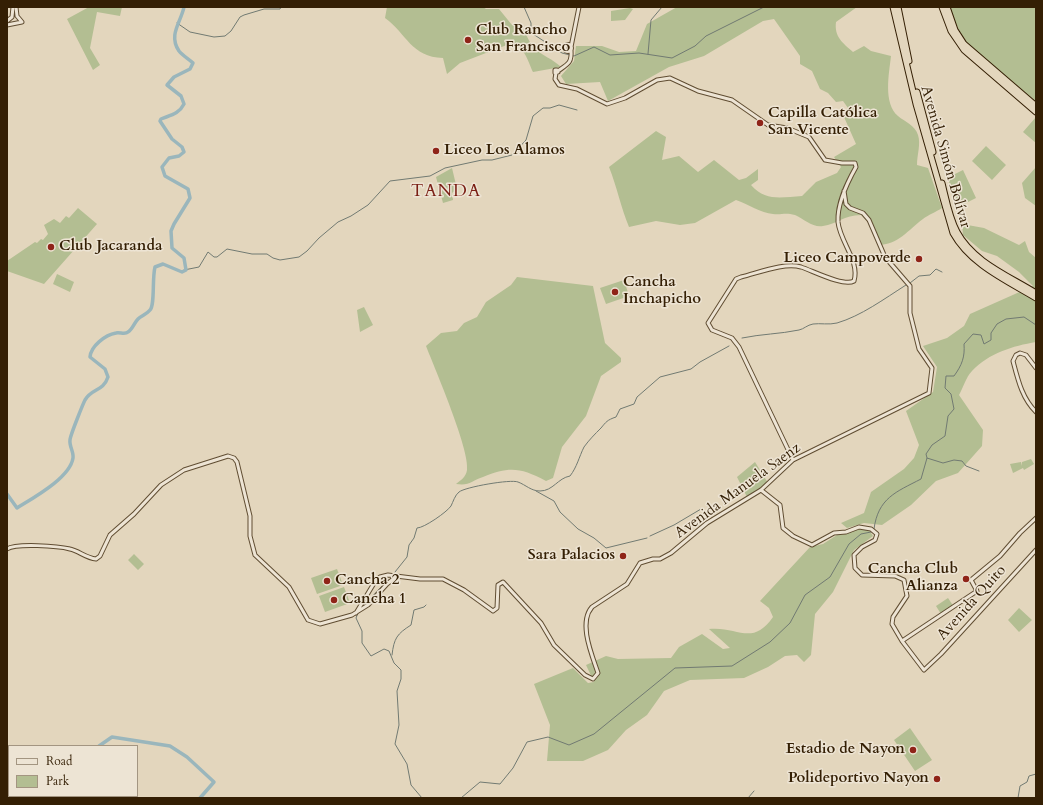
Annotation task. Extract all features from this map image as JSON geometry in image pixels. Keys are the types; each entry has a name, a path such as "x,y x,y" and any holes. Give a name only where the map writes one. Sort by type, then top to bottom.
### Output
{"highway":[{"name":"Avenida Simón Bolívar","path":"893,7 916,104 953,233 962,247 980,264 1036,298"},
{"name":"Avenida Simón Bolívar","path":"898,7 910,70 957,232 965,244 978,257 1036,293"},
{"path":"942,7 951,31 964,50 1036,106"},
{"path":"947,7 955,30 964,44 1036,112"}],"street":[{"path":"579,7 569,48 571,56 570,63 558,71 555,79 559,85 578,89 607,104 625,98 657,80 667,78 698,91 732,100 768,125 787,128 809,137 825,160 842,163 856,163 856,167 844,191 838,222 852,259 854,281 850,283 837,280 798,267 772,268 736,279 708,322 712,330 730,337 740,347 793,460"},
{"path":"15,8 17,16 22,22 9,25 8,21 12,17 15,8"},
{"name":"Avenida Manuela Saenz","path":"397,576 443,579 464,590 493,612 497,608 498,585 504,582 519,601 541,623 554,645 585,675 592,679 598,673 587,641 586,620 591,608 627,584 641,562 665,557 707,523 761,490 793,460 927,394 931,388 932,368 919,349 911,321 910,286 885,257 869,220 863,213 850,208 846,204 844,191"},
{"path":"1036,368 1024,354 1020,353 1014,358 1013,361 1020,384 1027,401 1036,412"},
{"path":"7,549 14,546 70,549 96,559 100,556 110,535 134,514 161,485 184,470 210,461 232,457 237,462 250,516 250,536 255,555 289,587 306,618 318,625 356,612 368,605 386,584 397,576"},
{"path":"761,490 780,505 781,525 783,529 809,544 815,545 834,533 846,532 859,527 869,528 877,534 875,540 856,553 853,557 854,566 862,575 895,576 901,578 905,582 906,598 893,617 892,622 902,641 978,591 971,580 1000,556 1020,533 1036,518"},
{"name":"Avenida Quito","path":"902,641 924,670 941,654 1036,550"},
{"path":"356,612 378,577 388,574 397,576"}],"green space":[{"path":"89,7 122,7 120,16 97,12 90,48 100,65 93,70 67,19"},
{"name":"Club Rancho San Francisco","path":"387,7 483,7 486,9 499,9 512,25 520,25 534,48 561,67 533,72 523,51 520,47 512,43 460,63 447,74 443,58 432,57 416,49 385,18"},
{"path":"677,7 857,7 836,22 836,32 843,43 853,52 864,46 871,51 891,56 888,79 890,104 898,116 912,126 917,132 919,142 917,165 928,168 942,208 925,218 897,240 878,245 870,224 861,215 850,216 828,225 816,226 795,215 768,213 736,200 695,223 680,225 656,221 629,227 609,167 656,131 666,137 662,160 679,156 698,172 714,160 739,180 746,178 758,169 758,180 751,185 762,194 775,197 802,196 816,182 837,173 841,167 834,157 856,144 844,117 848,108 843,101 836,102 828,93 820,89 812,71 800,64 800,56 774,19 763,21 704,56 669,67 608,101 600,82 566,84 561,76 574,61 576,46 602,46 619,52 636,51 647,24"},
{"path":"949,7 1036,7 1036,102 966,42"},
{"path":"630,8 633,9 625,20 611,21 611,11"},
{"path":"1036,117 1036,143 1023,132"},
{"path":"986,146 1006,165 992,180 972,161"},
{"path":"1036,167 1036,206 1025,198 1022,183"},
{"path":"452,168 457,189 452,193 453,200 443,203 436,177"},
{"path":"963,170 976,198 960,206 947,178"},
{"name":"Club Jacaranda","path":"78,208 97,224 44,284 7,271 7,261 35,242 37,243 41,239 43,240 48,234 44,225 54,219 60,223 66,216 69,218"},
{"path":"962,224 984,228 1019,245 1025,241 1029,252 1036,258 1036,342 1010,348 986,359 968,376 959,395 983,430 982,446 958,473 936,481 911,505 882,525 864,523 847,528 841,523 864,513 871,492 904,469 914,458 919,445 906,411 933,392 937,367 923,346 947,338 964,326 970,314 1033,286 1019,272 997,256 982,251 963,235"},
{"path":"57,274 74,282 70,292 53,284"},
{"path":"517,277 593,286 605,343 621,358 621,362 601,376 586,416 562,447 553,478 546,481 529,473 508,470 492,473 468,484 456,484 466,475 467,470 463,445 451,409 426,346 441,333 457,331 464,323 477,317 486,302 511,285"},
{"name":"Cancha Inchapicho","path":"624,280 629,296 606,304 600,288"},
{"path":"364,307 373,325 360,332 357,310"},
{"path":"1031,459 1034,464 1024,470 1023,468 1013,473 1010,464 1021,462 1022,466 1022,462"},
{"path":"755,462 768,483 748,499 737,477"},
{"path":"859,529 869,530 873,536 854,550 833,592 815,614 811,655 804,662 797,655 785,656 768,667 744,678 690,680 664,691 647,715 626,730 608,750 583,761 547,761 550,725 534,684 573,668 588,683 594,682 586,665 606,656 618,659 671,658 679,647 702,634 723,649 730,648 709,629 744,633 758,631 773,617 769,608 760,601 810,547 823,544 837,535"},
{"path":"134,554 144,564 138,570 128,560"},
{"name":"Cancha 2","path":"337,569 343,585 317,594 311,578"},
{"name":"Cancha 1","path":"344,587 350,603 325,612 319,596"},
{"path":"948,598 954,607 941,614 936,606"},
{"path":"1019,608 1032,620 1019,632 1008,620"},
{"name":"Estadio de Nayon","path":"910,728 932,760 915,771 894,740"}],"waterway":[{"path":"7,494 17,508 50,487 65,473 73,458 70,442 71,437 85,400 91,393 100,388 106,382 108,377 105,369 90,357 93,349 107,336 116,333 127,333 138,319 150,310 152,307 155,267 163,264 182,272 186,270 184,258 172,248 171,231 190,198 188,189 165,176 162,167 169,158 179,156 184,152 182,147 172,139 160,121 161,119 177,112 184,104 181,96 167,85 174,77 190,69 193,63 179,51 175,39 176,29 184,7"},
{"path":"177,23 190,32 214,37 225,36 231,31 240,17 264,9 280,9 281,7"},
{"path":"524,7 531,23 531,30 533,34 562,53 574,56 594,47 610,55 639,53 672,58 695,46 706,36 764,7"},
{"path":"648,54 651,20 662,7"},
{"path":"184,270 199,267 208,252 214,257 217,257 227,249 252,254 267,254 280,260 299,257 338,222 368,205 390,181 430,176 445,168 512,155 526,140 533,116 543,108 550,108 559,105 577,110"},
{"path":"910,283 919,276 930,275 936,269 942,272"},
{"path":"742,338 799,330 813,324 837,323 864,312 906,285"},
{"path":"927,458 926,454 932,445 945,436 948,416 954,409 951,394 945,388 946,376 954,376 959,368 964,353 964,344 973,334 981,335 984,344 991,340 991,333 997,324 1006,319 1024,317 1036,325"},
{"path":"395,572 407,557 409,545 414,538 417,528 430,523 445,512 451,506 459,492 478,486 514,481 537,491 552,487 562,479 570,476 584,447 590,439 606,423 616,417 620,409 634,404 637,397 660,377 691,369 700,362 729,346"},
{"path":"874,529 876,518 884,503 896,492 921,479 927,458 943,463 954,460 962,461 966,466 979,471"},
{"path":"536,491 554,501 560,512 578,529 594,538 606,548 647,538"},
{"path":"650,536 674,525 701,509"},
{"path":"461,798 480,782 500,784 513,768 527,742 548,737 569,745 594,734 675,668 732,666 770,642 790,623 805,595 830,577 849,544 861,534 871,532"},
{"path":"362,607 388,580"},
{"path":"392,655 395,640 402,631 411,625 414,610 426,605"},
{"path":"358,613 356,618 362,631 362,643 371,656 384,649 389,651 394,663 401,670 401,679 397,691 399,725 395,744 407,764 411,785 422,798"},
{"path":"100,745 112,737 170,746 187,757 214,782 200,798"},
{"path":"1018,798 1020,786 1027,782 1029,776 1036,774"},
{"path":"748,798 754,791"}],"place":[{"name":"Club Rancho San Francisco","path":"468,40"},
{"name":"Capilla Católica San Vicente","path":"760,123"},
{"name":"Liceo Los Alamos","path":"436,151"},
{"name":"Club Jacaranda","path":"51,247"},
{"name":"Liceo Campoverde","path":"919,259"},
{"name":"Cancha Inchapicho","path":"615,292"},
{"name":"Sara Palacios","path":"623,556"},
{"name":"Cancha Club Alianza","path":"966,579"},
{"name":"Cancha 2","path":"327,581"},
{"name":"Cancha 1","path":"334,600"},
{"name":"Estadio de Nayon","path":"913,750"},
{"name":"Polideportivo Nayon","path":"937,779"}],"district":[{"name":"TANDA","path":"446,192"}]}
